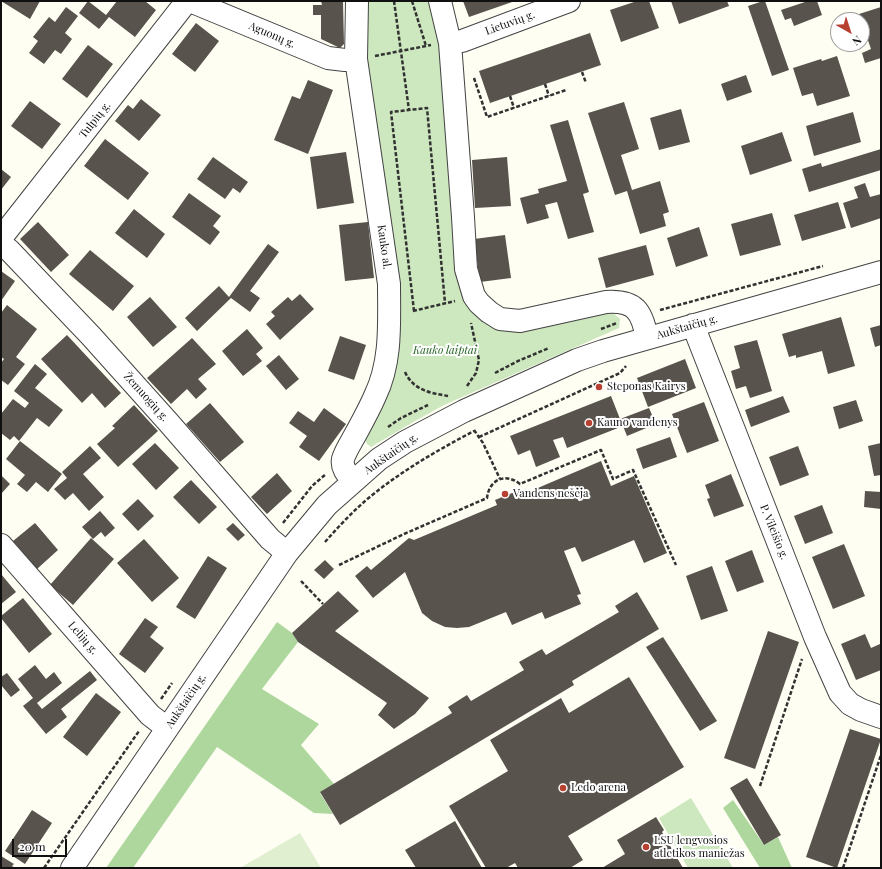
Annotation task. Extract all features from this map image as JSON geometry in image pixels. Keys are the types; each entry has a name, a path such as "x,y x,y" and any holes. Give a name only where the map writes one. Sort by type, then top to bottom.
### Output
{"street":[{"name":"Aguonų g.","path":"188,1 328,58 345,60 364,58"},
{"name":"Tulpių g.","path":"1,238 188,1"},
{"name":"Kauko al.","path":"353,481 344,469 343,461 347,450 382,381 388,360 390,307 390,284 357,1"},
{"path":"440,1 442,44 463,217 466,269 474,296 489,312 500,319 520,321 606,302 618,301 628,304 636,309 644,322 647,338"},
{"name":"Lietuvių g.","path":"442,44 462,41 569,1"},
{"name":"Žemuogių g.","path":"1,244 91,336 270,539 287,553"},
{"name":"Aukštaičių g.","path":"72,868 287,553 327,504 379,459 405,442 452,417 577,360 647,338 881,272"},
{"name":"P. Vileišio g.","path":"693,325 815,637 840,693 850,704 861,710 881,717"},
{"name":"Lelijų g.","path":"1,545 150,715 167,728"}],"path":[{"path":"394,1 410,110"},
{"path":"412,1 426,46"},
{"path":"364,58 442,44"},
{"path":"582,72 586,83"},
{"path":"473,76 487,117 566,90"},
{"path":"545,84 549,96"},
{"path":"510,96 514,108"},
{"path":"414,311 391,112 428,108 444,303"},
{"path":"407,312 452,302"},
{"path":"466,388 476,373 479,360 470,320"},
{"path":"479,437 620,373 627,365"},
{"path":"403,368 408,379 418,388 428,392 448,396"},
{"path":"322,545 347,518 370,497 417,462 474,431 479,437 500,479"},
{"path":"339,565 404,534 486,498 490,486 500,479 511,478 520,484 601,450 613,479 633,470 676,565"},
{"path":"301,581 323,604"},
{"path":"760,786 806,647 815,637"},
{"path":"843,868 881,755"}],"green space":[{"name":"Kauko laiptai","path":"367,1 430,1 445,52 459,269 490,324 600,312 613,313 620,319 619,328 444,405 371,447 367,444 365,439 397,301 366,47"},
{"path":"277,622 292,633 298,642 262,689 319,724 301,745 334,784 320,793 333,814 314,813 217,747 133,868 106,868"},
{"path":"691,798 733,868 688,868 659,818"},
{"path":"733,800 764,845 778,837 792,868 760,868 723,808"},
{"path":"300,833 321,868 240,868"}],"building":[{"path":"1,1 40,1 30,19"},
{"path":"88,1 106,15 117,1 145,1 156,10 135,37 109,17 99,29 79,13"},
{"path":"321,1 343,1 344,44 340,48 321,39 321,15 313,15 313,5 322,5"},
{"path":"463,1 515,1 469,17"},
{"path":"637,1 649,1 659,28 621,42 610,10"},
{"path":"671,1 727,1 729,6 679,24"},
{"path":"765,1 789,70 772,76 748,6"},
{"path":"808,1 817,1 822,15 794,26 791,18 785,20 781,10"},
{"path":"66,7 78,16 65,33 72,39 61,54 55,50 44,64 29,53 38,41 33,37 49,17 55,22"},
{"path":"881,7 881,58 865,63 862,53 870,52 871,49 870,12 865,12"},
{"path":"196,23 219,41 195,72 172,54"},
{"path":"590,33 601,65 490,103 479,71"},
{"path":"88,45 113,64 87,98 62,79"},
{"path":"837,56 850,96 817,106 813,93 802,96 793,68 821,59 822,61"},
{"path":"746,75 752,92 727,101 721,84"},
{"path":"308,80 333,90 308,154 274,140 292,96 300,99"},
{"path":"141,99 161,115 139,141 115,121 128,105 133,109"},
{"path":"30,101 61,124 42,149 11,126"},
{"path":"624,102 639,149 621,155 632,190 660,181 669,212 663,214 666,226 640,234 627,191 615,195 588,113"},
{"path":"681,109 690,142 659,150 650,118"},
{"path":"853,112 861,142 814,156 806,126"},
{"path":"568,120 589,192 583,194 594,232 568,239 557,202 545,205 549,218 527,224 520,198 539,193 538,189 567,181 550,125"},
{"path":"782,132 792,161 750,175 741,146"},
{"path":"105,139 149,173 128,200 84,166"},
{"path":"881,149 881,170 809,192 802,169 821,163 822,167"},
{"path":"346,152 354,203 317,209 310,157"},
{"path":"213,157 248,182 240,193 233,188 225,199 197,179"},
{"path":"507,157 511,206 475,208 472,160"},
{"path":"1,169 11,177 1,190"},
{"path":"865,183 870,197 881,194 881,218 851,228 843,203 858,198 854,187"},
{"path":"189,193 221,216 213,226 220,232 210,245 172,217"},
{"path":"838,202 846,228 802,241 794,215"},
{"path":"134,209 165,234 147,258 115,233"},
{"path":"772,213 781,245 740,256 731,224"},
{"path":"38,222 69,255 51,272 20,239"},
{"path":"368,222 374,278 345,281 339,225"},
{"path":"699,227 708,256 676,267 667,238"},
{"path":"505,235 511,278 480,282 474,239"},
{"path":"268,244 279,252 250,291 260,298 250,312 231,298 197,331 185,318 219,286 229,297"},
{"path":"646,245 654,275 606,288 598,258"},
{"path":"90,250 134,286 113,311 69,274"},
{"path":"1,271 15,281 1,301"},
{"path":"300,294 314,309 280,340 266,324 275,316 271,312 288,297 292,301"},
{"path":"150,297 177,327 153,347 127,317"},
{"path":"7,305 37,329 16,357 25,364 8,385 1,380 1,363 4,359 1,357 1,313"},
{"path":"841,317 855,366 828,374 822,351 796,358 796,355 789,357 782,334"},
{"path":"881,325 881,345 875,347 870,328"},
{"path":"247,329 263,348 256,354 262,361 243,376 222,351"},
{"path":"67,335 121,393 105,408 92,393 82,403 41,359"},
{"path":"340,336 366,345 354,380 328,371"},
{"path":"192,338 216,364 198,379 207,389 196,399 187,389 171,404 147,378"},
{"path":"757,340 772,391 750,398 746,386 736,389 731,371 740,368 734,346"},
{"path":"279,355 299,379 286,390 266,366"},
{"path":"685,359 696,388 648,407 637,378"},
{"path":"35,364 47,374 35,388 63,410 49,427 37,418 19,441 14,436 10,440 1,433 1,414 13,399 25,408 29,403 14,391"},
{"path":"611,396 620,419 649,408 656,424 627,436 623,426 567,448 563,437 553,440 560,457 536,467 530,450 518,455 510,436"},
{"path":"783,396 790,412 751,427 745,410"},
{"path":"856,400 863,421 839,429 833,407"},
{"path":"704,402 719,441 687,453 672,414"},
{"path":"210,403 244,442 220,462 186,424"},
{"path":"134,405 158,431 118,467 97,444 115,428 112,426"},
{"path":"324,408 346,424 319,461 299,447 307,436 289,423 298,411 314,422"},
{"path":"670,437 677,457 643,469 636,449"},
{"path":"20,441 62,474 48,492 36,482 27,492 17,484 25,475 6,459"},
{"path":"155,443 179,468 156,490 132,464"},
{"path":"881,443 881,475 874,476 868,446"},
{"path":"90,446 101,458 83,474 104,497 89,511 73,493 65,500 54,489 67,478 62,472"},
{"path":"798,446 809,475 780,486 769,457"},
{"path":"601,461 611,486 634,476 667,553 644,563 634,540 582,562 575,547 564,551 581,594 577,595 581,604 545,619 542,612 512,625 506,612 469,627 445,627 432,621 422,613 405,572 373,598 355,576 367,566 371,570 409,538 414,540 497,505 495,500 517,491 519,496"},
{"path":"277,473 292,491 267,514 251,497"},
{"path":"731,474 744,506 714,517 707,499 710,498 705,485"},
{"path":"1,475 10,484 1,494"},
{"path":"191,480 217,507 199,524 173,497"},
{"path":"865,491 881,492 881,509 864,507"},
{"path":"138,499 154,516 138,531 122,514"},
{"path":"822,505 833,533 805,544 794,516"},
{"path":"100,511 115,528 105,537 101,532 93,539 82,527"},
{"path":"35,523 58,550 37,569 13,541"},
{"path":"233,523 245,535 238,541 226,529"},
{"path":"91,538 114,559 73,605 50,585"},
{"path":"144,539 179,578 152,602 117,563"},
{"path":"844,544 865,596 833,609 812,557"},
{"path":"752,550 764,582 737,592 725,561"},
{"path":"208,556 227,568 195,619 176,607"},
{"path":"325,560 334,569 324,579 314,570"},
{"path":"712,566 728,611 701,620 686,576"},
{"path":"1,574 16,592 1,604"},
{"path":"338,591 359,611 335,631 429,698 415,714 394,729 378,715 387,703 298,642 292,633"},
{"path":"637,592 659,629 572,681 574,685 340,825 320,792 452,713 448,707 467,695 471,701 524,670 519,662 542,649 546,655 619,612 615,606"},
{"path":"23,598 52,634 29,653 1,618 1,616"},
{"path":"145,618 158,627 150,637 164,648 145,673 119,654"},
{"path":"768,631 799,642 755,769 724,758"},
{"path":"865,634 871,648 880,644 881,670 856,680 841,644"},
{"path":"663,637 717,721 700,731 646,647"},
{"path":"35,665 46,679 54,672 62,683 37,703 42,709 90,671 97,680 61,709 67,717 46,734 23,706 33,698 18,679"},
{"path":"7,673 20,690 11,697 1,685 1,677"},
{"name":"Ledo arena","path":"629,677 684,767 568,836 583,860 570,868 518,868 515,863 506,868 486,868 449,806 508,771 490,740 561,698 569,713"},
{"path":"96,693 121,712 87,756 63,737"},
{"path":"850,729 881,739 837,868 806,857"},
{"path":"747,778 781,835 764,845 730,788"},
{"path":"32,810 52,823 25,864 5,851"},
{"name":"LSU lengvosios atletikos maniežas","path":"656,817 664,830 662,832 683,868 602,868 625,854 617,840"},
{"path":"455,821 482,868 416,868 405,850"},
{"path":"1,856 14,864 12,866 15,868 1,868"}],"place":[{"name":"Steponas Kairys","path":"599,387"},
{"name":"Kauno vandenys","path":"589,423"},
{"name":"Vandens nešėja","path":"505,494"},
{"name":"Ledo arena","path":"563,788"},
{"name":"LSU lengvosios atletikos maniežas","path":"646,847"}]}
